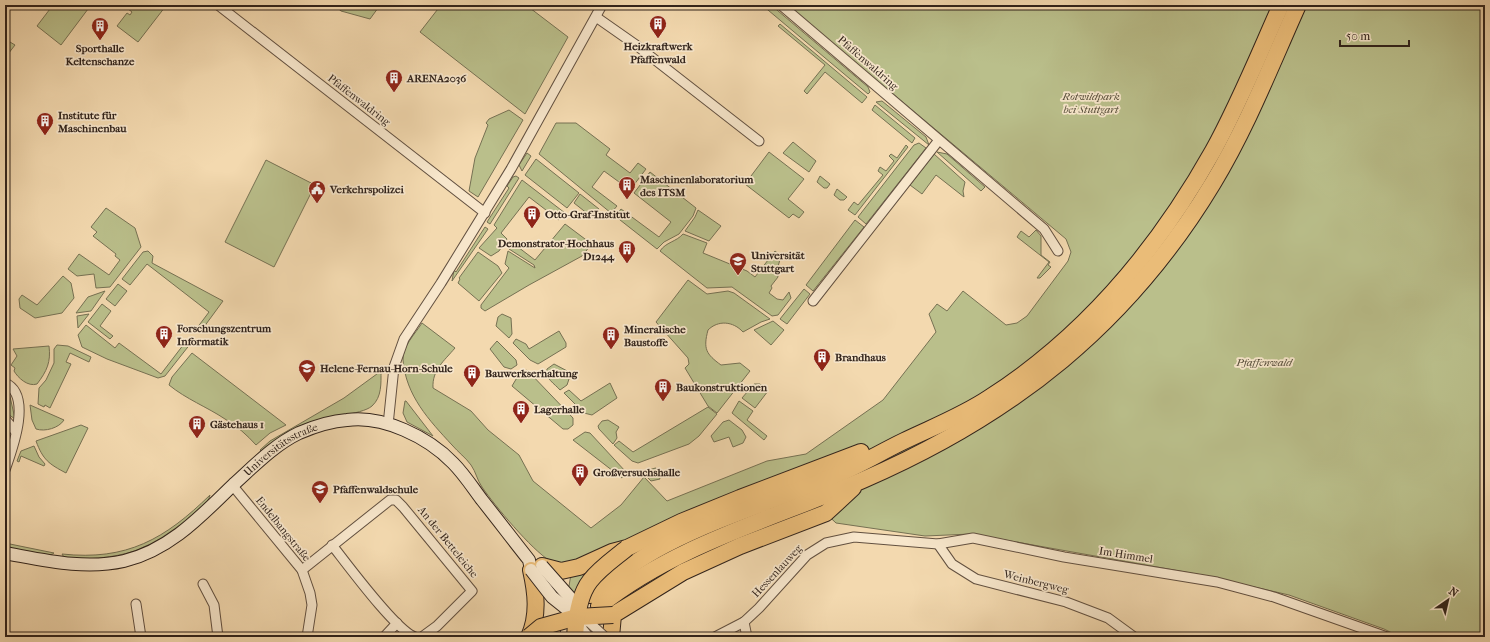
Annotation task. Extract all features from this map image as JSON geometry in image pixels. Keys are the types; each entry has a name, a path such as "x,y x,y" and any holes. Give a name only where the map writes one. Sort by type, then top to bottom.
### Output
{"highway":[{"path":"1281,5 1214,149 1181,204 1144,256 1094,311 1028,370 988,398 948,421 837,475 702,527 665,545 625,569 595,600 693,548 860,482 944,442 1000,408 1027,389 1078,347 1125,301 1186,224 1213,183 1258,95 1298,5"},
{"path":"529,637 536,607 534,565 554,571 568,570 612,552 627,548 681,522 740,498 885,443 892,448"},
{"path":"529,637 541,627 577,617 613,615 683,572 740,546 826,513 860,482"},
{"path":"575,637 577,617 584,593 590,580 627,548"},
{"path":"611,637 613,615"}],"street":[{"name":"Pfaffenwaldring","path":"218,5 485,213"},
{"path":"388,425 394,367 404,339 485,213 535,128 602,5"},
{"name":"Pfaffenwaldring","path":"781,5 1044,229 1058,251"},
{"path":"596,17 636,45 759,141"},
{"path":"813,301 939,140"},
{"path":"5,383 14,392 18,400 20,414 5,470"},
{"path":"5,419 16,432"},
{"name":"Universitätsstraße","path":"5,553 57,562 88,565 124,561 150,551 180,534 208,510 263,458 299,433 348,420 369,420 412,434 434,447 452,462 534,565 552,597 577,617 590,623 605,637"},
{"name":"Endelbangstraße","path":"233,486 302,570 310,593 312,605 307,637"},
{"name":"An der Betteleiche","path":"302,570 390,500 396,500 472,591 436,626 422,637"},
{"name":"Im Himmel","path":"854,537 938,544 973,538 1064,557 1217,582 1274,597 1387,637"},
{"name":"Hessenlauweg","path":"715,637 744,622 759,608 807,555 826,542 840,538 854,537"},
{"name":"Weinbergweg","path":"938,544 952,564 976,580 1066,602 1108,618 1134,637"},
{"path":"332,545 362,584 397,623 409,634 415,637"},
{"path":"203,584 214,605 218,637"},
{"path":"136,604 140,637"},
{"name":"Universitätsstraße","path":"577,617 583,630 589,637"},
{"path":"744,622 747,637"},
{"path":"384,637 397,623"}],"green space":[{"path":"53,5 91,5 61,45 37,26"},
{"path":"123,5 163,5 165,7 138,42 117,26 127,13 130,15 132,12"},
{"path":"334,5 376,5 378,8 370,19 341,11"},
{"path":"441,5 526,5 568,37 525,114 420,32"},
{"path":"762,5 771,5 868,87 870,92 868,94"},
{"name":"Pfaffenwald","path":"787,5 1485,5 1485,637 1400,637 1384,629 1289,595 1202,575 971,534 925,536 836,523 785,475 577,562 563,564 553,563 533,547 495,505 480,484 471,465 427,417 414,396 405,373 403,355 407,345 422,323 455,348 434,376 433,388 471,411 488,430 519,455 533,481 591,528 621,505 644,477 667,501 767,461 806,454 883,400 936,332 929,314 937,304 947,311 963,291 1006,325 1017,323 1027,316 1068,261 1071,252 1066,239"},
{"path":"780,24 867,97 862,103 825,72 807,94 804,91 825,65 778,26"},
{"path":"5,39 15,45 5,58"},
{"path":"882,101 926,137 929,145 876,102"},
{"path":"875,105 915,138 912,143 872,110"},
{"path":"509,110 523,120 478,197 469,191 475,158 488,125 486,123 489,119"},
{"path":"556,123 576,123 610,149 606,155 630,173 638,163 646,169 630,190 604,171 592,187 617,206 611,213 539,154"},
{"path":"793,142 816,161 809,172 783,153"},
{"path":"919,143 926,148 866,224 858,217 914,145"},
{"path":"906,145 908,147 855,215 848,210 854,202 858,205 883,175 878,171 880,167 886,171 894,161 889,156 891,154 897,158"},
{"path":"769,152 804,179 788,199 804,212 799,218 793,214 789,218 745,184"},
{"path":"937,152 947,154 985,187 981,191"},
{"path":"527,153 531,156 522,171 519,165"},
{"path":"934,154 965,182 963,191 964,197 936,175 922,194 910,185"},
{"path":"536,159 579,193 567,208 525,175"},
{"path":"266,160 315,185 274,267 225,242"},
{"path":"650,172 696,208 693,216 679,234 664,242 657,249 615,216 621,209 659,237 671,222 634,193"},
{"path":"516,176 519,178 490,224 487,222 509,188 507,186 513,177"},
{"path":"820,176 830,184 827,188 824,188 817,182"},
{"path":"522,180 565,213 559,220 529,197 501,233 507,239 499,251 491,256 479,248 497,228 494,225"},
{"path":"837,189 847,197 844,200 840,200 834,195"},
{"path":"580,194 599,209 593,218 574,203"},
{"path":"106,208 135,228 141,247 110,287 96,288 94,274 77,276 68,269 79,254 109,275 120,260 115,256 116,254 93,236 97,232 91,227"},
{"path":"698,210 721,226 709,241 685,231"},
{"path":"855,220 864,227 813,291 806,285"},
{"path":"565,224 589,242 590,246 582,256 485,311 481,308 481,305 509,268 505,264 508,251 535,268 534,265 509,249 514,244 535,260"},
{"path":"485,227 488,229 452,281 454,270 456,272"},
{"path":"1036,230 1041,236 1041,255 1050,262 1048,265 1051,267 1040,278 1037,278 1049,262 1017,237 1021,231 1029,237"},
{"path":"683,234 707,243 703,253 747,271 755,277 775,251 781,256 777,270 778,277 771,286 772,288 769,293 777,299 783,300 789,292 791,298 778,315 772,316 732,287 707,288 660,251 662,248"},
{"path":"148,251 153,256 152,263 223,301 201,331 197,328 209,312 147,264 130,285 122,279 143,252"},
{"path":"478,252 498,266 502,273 479,301 458,283 459,278"},
{"path":"63,276 71,283 74,298 62,313 35,318 20,308 19,299 22,295 37,305"},
{"path":"688,280 707,294 728,291 734,293 770,319 761,322 743,332 739,328 726,323 721,323 708,330 706,347 712,358 721,365 740,363 750,371 717,413 708,406 685,368 689,364 688,358 656,322"},
{"path":"118,284 127,291 115,306 106,299"},
{"path":"804,289 810,294 787,324 780,319"},
{"path":"105,291 91,311 76,313 88,297"},
{"path":"102,304 111,311 100,326 113,336 110,339 88,322"},
{"path":"89,314 78,328 77,316"},
{"path":"502,314 511,318 512,334 509,338 496,326 498,317"},
{"path":"773,321 784,330 771,345 754,330"},
{"path":"86,325 115,348 119,343 161,374 187,340 191,343 165,376 158,378 107,359 82,347 78,335"},
{"path":"559,331 566,343 566,347 538,364 530,360 513,343 516,339 526,344 529,349"},
{"path":"497,341 516,360 517,365 511,369 504,367 490,349"},
{"path":"57,345 68,346 91,357 89,362 70,353 66,362 71,364 50,408 45,405 44,407 38,404 39,388 46,380 54,363 54,349"},
{"path":"49,346 48,366 37,384 30,384 21,379 14,371 15,368 11,365 17,356 13,349"},
{"path":"192,353 286,425 270,433 256,445 234,425 182,395 169,385 172,377"},
{"path":"554,364 571,373 567,385 560,390 550,381 546,372 547,369"},
{"path":"527,370 573,418 573,425 568,429 563,429 512,386 518,376"},
{"path":"381,371 381,385 378,398 372,406 360,412 305,424 288,433 262,452 260,450 270,441 344,398"},
{"path":"610,383 617,398 592,415 584,413 564,393 569,390 581,401"},
{"path":"754,384 760,384 768,391 755,408 742,398"},
{"path":"5,387 9,392 15,419 5,412"},
{"path":"405,401 433,436 407,422 403,413"},
{"path":"739,401 753,411 747,420 767,436 764,440 732,413"},
{"path":"30,405 64,420 52,429 36,429 32,420"},
{"path":"708,407 717,414 699,436 689,444 638,463 632,461 614,445 619,441 633,452"},
{"path":"608,420 619,427 616,432 617,438 613,444 598,426 602,421"},
{"path":"729,420 742,430 746,437 743,443 733,447 729,437 714,442 711,436 723,422"},
{"path":"81,425 88,428 66,473 47,461 41,453 36,441"},
{"path":"585,432 590,433 626,472 622,478 573,440"},
{"path":"34,446 39,457 45,464 44,466 21,456 19,462 17,461 21,451"},
{"path":"656,468 660,479 651,481 647,477 648,472"},
{"path":"210,495 203,506 193,516 164,538 149,546 118,555 101,558 65,559 62,554 106,554 126,550 144,544 177,524"},
{"path":"5,543 54,553 50,555 38,555 5,547"},
{"path":"610,556 573,595 566,588 569,586 571,574"}],"place":[{"name":"Heizkraftwerk Pfaffenwald","path":"658,39"},
{"name":"Sporthalle Keltenschanze","path":"100,41"},
{"name":"ARENA2036","path":"394,93"},
{"name":"Institute für Maschinenbau","path":"45,136"},
{"name":"Maschinenlaboratorium des ITSM","path":"627,200"},
{"name":"Verkehrspolizei","path":"317,204"},
{"name":"Otto-Graf-Institut","path":"532,229"},
{"name":"Demonstrator-Hochhaus D1244","path":"627,264"},
{"name":"Universität Stuttgart","path":"738,276"},
{"name":"Forschungszentrum Informatik","path":"164,349"},
{"name":"Mineralische Baustoffe","path":"611,350"},
{"name":"Brandhaus","path":"822,372"},
{"name":"Helene-Fernau-Horn-Schule","path":"307,383"},
{"name":"Bauwerkserhaltung","path":"472,388"},
{"name":"Baukonstruktionen","path":"663,402"},
{"name":"Lagerhalle","path":"521,424"},
{"name":"Gästehaus 1","path":"197,439"},
{"name":"Großversuchshalle","path":"580,487"},
{"name":"Pfaffenwaldschule","path":"320,504"}],"park label":[{"name":"Rotwildpark bei Stuttgart","path":"1091,102"}]}
